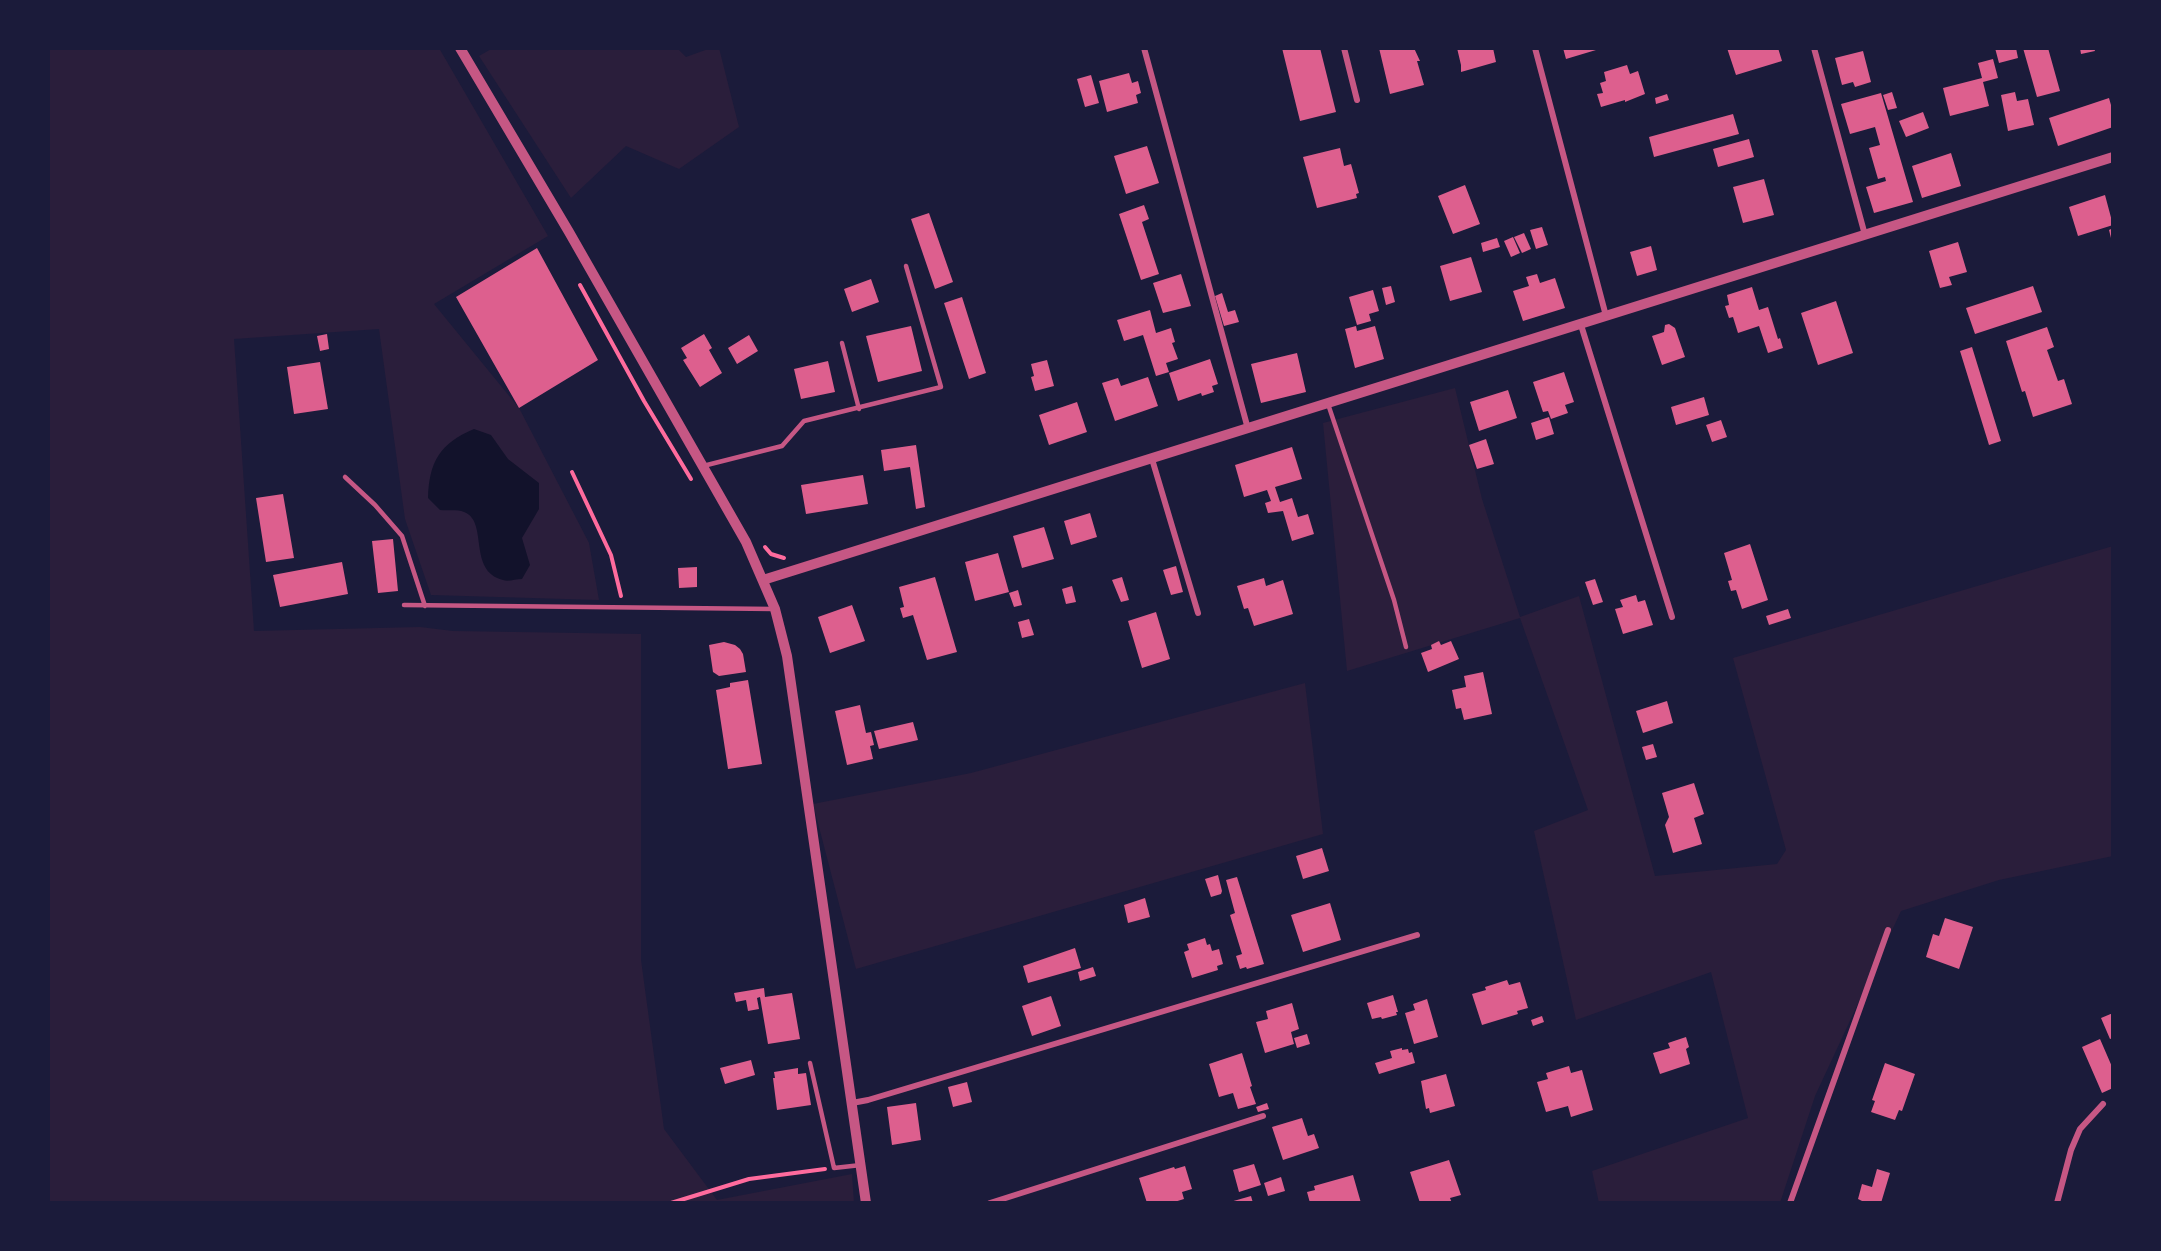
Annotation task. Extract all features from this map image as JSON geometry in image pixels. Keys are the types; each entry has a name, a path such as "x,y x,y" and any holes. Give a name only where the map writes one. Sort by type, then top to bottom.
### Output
{"street":[{"path":"460,48 746,542 775,609 787,656 866,1203"},
{"path":"1144,48 1248,429"},
{"path":"1344,48 1357,100"},
{"path":"1535,48 1607,317"},
{"path":"1814,48 1865,236"},
{"path":"763,580 2113,157"},
{"path":"1581,325 1672,617"},
{"path":"1152,459 1198,613"},
{"path":"1790,1203 1888,930"},
{"path":"852,1102 868,1100 1417,935"},
{"path":"2057,1203 2071,1150 2080,1129 2103,1104"},
{"path":"990,1203 1263,1116"}],"lane":[{"path":"703,466 782,446 804,421 941,387 906,266"},
{"path":"842,343 859,409"},
{"path":"1328,404 1394,600 1406,647"},
{"path":"345,477 375,505 402,536 425,606"},
{"path":"404,605 775,609"},
{"path":"810,1063 819,1092 834,1168 861,1165"}],"path":[{"path":"572,472 610,555 625,609"},
{"path":"671,1203 749,1179 834,1168"}],"shaded area":[{"path":"48,48 439,48 548,236 434,304 519,408 589,543 599,600 431,595 405,519 379,329 234,339 254,631 420,627 453,631 641,634 641,960 664,1129 717,1200 852,1174 854,1203 48,1203"},
{"path":"493,48 677,48 686,57 711,48 719,48 739,127 679,169 626,146 571,198 479,56"},
{"path":"1455,388 1482,499 1520,617 1579,596 1655,876 1777,864 1786,850 1733,658 2113,546 2113,856 1999,880 1901,911 1815,1096 1780,1203 1599,1203 1592,1171 1748,1118 1711,972 1576,1020 1534,831 1588,810 1520,618 1347,671 1323,423"},
{"path":"474,429 491,435 508,459 539,483 539,509 522,538 530,565 522,579 505,581 492,575 485,567 481,557 476,525 471,517 461,511 440,510 428,498 431,474 439,455 453,441"},
{"path":"1305,683 1323,834 856,969 813,804 971,773"}],"building":[{"path":"1282,48 1320,48 1336,112 1300,121"},
{"path":"1379,48 1414,48 1420,61 1417,61 1424,85 1390,94"},
{"path":"1457,48 1493,48 1496,62 1461,72"},
{"path":"1563,48 1595,48 1596,50 1566,59"},
{"path":"1727,48 1778,48 1782,61 1736,75"},
{"path":"1995,48 2016,48 2018,58 1999,63"},
{"path":"2023,48 2048,48 2060,91 2037,97"},
{"path":"2080,48 2094,48 2095,51 2081,54"},
{"path":"1863,51 1871,82 1855,87 1853,82 1842,85 1835,58"},
{"path":"1993,59 1998,78 1983,82 1989,106 1950,116 1943,88 1982,78 1978,63"},
{"path":"1627,65 1630,74 1638,71 1645,94 1625,102 1625,100 1601,107 1597,94 1603,93 1600,83 1606,81 1604,72"},
{"path":"1129,73 1132,83 1138,81 1141,93 1136,95 1138,103 1107,112 1099,81"},
{"path":"1091,75 1099,103 1085,107 1077,79"},
{"path":"1892,92 1897,108 1888,110 1883,95"},
{"path":"2015,92 2017,101 2028,99 2034,125 2008,131 2001,95"},
{"path":"1881,93 1913,202 1874,213 1866,187 1886,181 1885,177 1878,179 1869,148 1880,145 1875,127 1850,134 1841,104"},
{"path":"1667,94 1669,100 1656,104 1655,98"},
{"path":"2109,98 2113,112 2113,127 2058,146 2049,118"},
{"path":"1923,112 1929,128 1906,137 1899,121"},
{"path":"1733,114 1739,134 1654,157 1649,137"},
{"path":"1749,139 1754,157 1718,167 1713,149"},
{"path":"1147,146 1159,183 1126,194 1114,156"},
{"path":"1340,148 1344,166 1351,164 1359,193 1356,194 1357,198 1317,208 1303,157"},
{"path":"1951,153 1961,186 1922,198 1912,166"},
{"path":"1764,179 1774,215 1743,223 1733,187"},
{"path":"1465,185 1480,224 1453,234 1438,196"},
{"path":"2105,195 2113,225 2078,236 2069,207"},
{"path":"1144,205 1149,219 1142,222 1159,274 1141,280 1119,214"},
{"path":"929,213 953,282 935,289 911,219"},
{"path":"1542,227 1548,245 1536,249 1530,230"},
{"path":"2113,228 2113,242 2112,242 2109,230"},
{"path":"1524,233 1531,249 1522,253 1514,237"},
{"path":"1513,237 1520,253 1511,257 1504,241"},
{"path":"1497,238 1500,247 1483,252 1481,243"},
{"path":"1958,242 1967,272 1949,277 1952,285 1940,288 1929,251"},
{"path":"1651,246 1657,270 1637,276 1630,252"},
{"path":"537,248 598,360 519,408 456,297"},
{"path":"1471,257 1482,292 1450,301 1440,266"},
{"path":"1181,274 1191,306 1163,313 1153,283"},
{"path":"1537,274 1540,283 1555,278 1565,308 1523,321 1513,291 1529,286 1526,277"},
{"path":"871,279 879,302 852,312 844,289"},
{"path":"1391,286 1395,302 1386,305 1382,288"},
{"path":"2033,286 2042,312 1975,334 1966,308"},
{"path":"1752,287 1759,310 1768,307 1783,348 1768,353 1759,326 1738,333 1733,317 1729,318 1725,306 1729,305 1727,295"},
{"path":"1373,290 1379,311 1369,314 1371,321 1357,325 1349,297"},
{"path":"1222,293 1228,312 1235,310 1239,322 1224,326 1215,296"},
{"path":"962,297 986,373 969,379 944,303"},
{"path":"1836,301 1853,353 1818,365 1801,313"},
{"path":"1150,310 1156,333 1171,328 1175,342 1172,343 1178,359 1166,363 1169,372 1156,376 1143,335 1124,341 1117,320"},
{"path":"1669,324 1675,328 1685,357 1662,365 1652,336 1664,332 1665,325"},
{"path":"911,326 922,371 878,382 866,336"},
{"path":"1356,326 1357,331 1375,326 1384,359 1355,368 1345,329"},
{"path":"2047,327 2054,347 2047,350 2058,381 2064,379 2072,404 2033,417 2025,391 2022,392 2006,341"},
{"path":"327,334 329,349 320,351 317,336"},
{"path":"704,334 712,348 709,350 722,373 700,387 683,360 687,358 681,348"},
{"path":"749,335 758,351 737,364 728,348"},
{"path":"1972,347 2001,441 1989,445 1960,351"},
{"path":"1297,353 1306,392 1261,403 1251,364"},
{"path":"1210,359 1218,384 1212,386 1214,392 1202,396 1201,393 1178,401 1169,373"},
{"path":"1047,360 1054,386 1035,391 1031,377 1034,376 1031,364"},
{"path":"828,361 835,392 801,399 794,369"},
{"path":"320,362 328,409 294,414 287,367"},
{"path":"1564,372 1574,402 1565,405 1568,413 1551,419 1548,411 1543,412 1533,382"},
{"path":"1148,377 1158,406 1115,421 1102,383 1118,378 1121,386"},
{"path":"1508,390 1517,418 1479,431 1470,402"},
{"path":"1704,397 1709,415 1676,425 1671,407"},
{"path":"1077,402 1087,432 1049,445 1039,415"},
{"path":"1549,417 1554,434 1536,440 1531,423"},
{"path":"1721,420 1727,437 1712,442 1706,425"},
{"path":"1486,439 1494,464 1477,469 1469,445"},
{"path":"916,445 925,507 916,509 910,467 884,471 881,450"},
{"path":"1292,447 1302,479 1275,487 1280,502 1292,498 1298,517 1308,514 1314,534 1292,541 1283,511 1268,513 1265,503 1271,501 1267,490 1244,497 1235,465"},
{"path":"863,475 868,504 806,514 801,485"},
{"path":"283,494 294,558 266,562 256,498"},
{"path":"1090,513 1097,537 1071,545 1064,521"},
{"path":"1044,527 1054,559 1022,568 1013,536"},
{"path":"393,539 398,591 378,593 372,541"},
{"path":"1750,544 1768,600 1742,609 1736,590 1731,591 1728,581 1732,580 1724,553"},
{"path":"998,553 1009,592 975,601 965,562"},
{"path":"342,562 348,594 280,607 273,575"},
{"path":"1176,566 1183,592 1171,595 1163,570"},
{"path":"697,567 697,587 679,588 678,568"},
{"path":"935,577 957,652 927,660 913,615 903,618 900,608 904,607 899,587"},
{"path":"1122,577 1129,600 1121,602 1112,580"},
{"path":"1264,578 1266,586 1283,580 1293,614 1254,626 1248,608 1244,609 1237,586"},
{"path":"1595,579 1603,602 1593,605 1585,582"},
{"path":"1072,586 1076,602 1066,604 1062,589"},
{"path":"1018,590 1022,605 1014,607 1009,593"},
{"path":"1636,595 1638,602 1645,600 1653,625 1623,634 1615,609 1623,607 1620,600"},
{"path":"852,605 865,641 830,653 818,617"},
{"path":"1788,609 1791,618 1769,625 1766,616"},
{"path":"1156,612 1170,659 1142,668 1128,621"},
{"path":"1029,619 1034,635 1022,638 1018,622"},
{"path":"1439,641 1441,645 1451,641 1459,659 1428,672 1421,653 1432,649 1431,645"},
{"path":"724,642 740,649 746,672 719,676 713,672 709,645"},
{"path":"1483,672 1492,714 1464,720 1461,708 1456,709 1452,690 1466,687 1464,676"},
{"path":"748,680 762,764 728,769 716,690 730,687 730,683"},
{"path":"1667,701 1673,723 1643,733 1636,711"},
{"path":"860,705 866,733 871,732 874,745 870,746 873,759 847,765 835,711"},
{"path":"913,722 918,740 879,749 874,731"},
{"path":"1653,744 1657,757 1646,760 1642,747"},
{"path":"1694,783 1704,814 1694,818 1702,844 1673,853 1665,825 1669,817 1662,793"},
{"path":"1322,848 1329,871 1303,879 1296,856"},
{"path":"1218,875 1222,891 1221,894 1211,897 1205,879"},
{"path":"1237,877 1264,964 1247,969 1246,967 1240,969 1236,956 1242,954 1230,915 1235,913 1226,880"},
{"path":"1145,898 1150,917 1128,923 1124,905"},
{"path":"1330,903 1341,940 1303,952 1291,915"},
{"path":"1945,918 1973,927 1959,969 1926,957 1933,934 1939,936"},
{"path":"1205,938 1212,951 1219,949 1223,964 1217,966 1218,970 1192,978 1184,952 1189,950 1187,944"},
{"path":"1075,948 1081,968 1028,983 1023,966"},
{"path":"1093,967 1096,976 1080,981 1078,972"},
{"path":"1507,980 1509,985 1520,982 1528,1008 1517,1011 1518,1014 1482,1025 1472,994"},
{"path":"764,988 765,997 792,993 800,1039 768,1044 760,997 757,998 759,1009 748,1011 746,1000 736,1002 734,993"},
{"path":"1393,995 1397,1015 1372,1019 1367,1003"},
{"path":"1051,996 1061,1026 1032,1036 1022,1006"},
{"path":"1427,999 1438,1037 1414,1044 1405,1013 1415,1010 1413,1004"},
{"path":"1292,1003 1299,1029 1291,1032 1294,1044 1265,1053 1256,1022 1268,1019 1266,1011"},
{"path":"2113,1013 2113,1038 2110,1039 2101,1018"},
{"path":"1542,1016 1544,1022 1533,1026 1531,1020"},
{"path":"1307,1034 1310,1044 1297,1048 1294,1038"},
{"path":"1686,1037 1690,1064 1660,1074 1653,1053 1670,1048 1668,1043"},
{"path":"2100,1039 2113,1069 2113,1088 2102,1093 2082,1047"},
{"path":"1402,1048 1402,1050 1408,1049 1409,1053 1412,1052 1415,1063 1379,1074 1375,1063 1392,1058 1390,1051"},
{"path":"1242,1053 1256,1104 1238,1109 1233,1093 1219,1097 1209,1064"},
{"path":"751,1060 755,1075 725,1084 720,1068"},
{"path":"1885,1063 1915,1074 1902,1111 1899,1110 1895,1120 1871,1112 1875,1101 1872,1100"},
{"path":"1569,1066 1571,1073 1582,1070 1593,1110 1571,1117 1568,1106 1546,1112 1537,1082 1548,1079 1546,1073"},
{"path":"798,1068 798,1074 806,1073 811,1105 777,1110 774,1072"},
{"path":"1446,1074 1455,1106 1430,1113 1429,1108 1426,1109 1421,1081"},
{"path":"967,1082 972,1102 953,1107 948,1087"},
{"path":"916,1103 921,1140 892,1145 887,1107"},
{"path":"1267,1103 1269,1109 1258,1112 1256,1107"},
{"path":"1302,1118 1308,1136 1314,1134 1319,1148 1283,1160 1272,1127"},
{"path":"1449,1160 1461,1195 1450,1198 1452,1203 1420,1203 1410,1172"},
{"path":"1254,1164 1261,1185 1239,1192 1233,1170"},
{"path":"1185,1166 1192,1189 1182,1192 1184,1199 1171,1203 1147,1203 1139,1178 1174,1167 1175,1169"},
{"path":"1877,1169 1890,1173 1881,1203 1866,1203 1858,1199 1862,1184 1872,1187"},
{"path":"1353,1175 1361,1203 1310,1203 1307,1192 1315,1190 1314,1186"},
{"path":"1281,1177 1285,1191 1268,1196 1264,1183"},
{"path":"1251,1196 1253,1203 1230,1203 1230,1202"}]}
